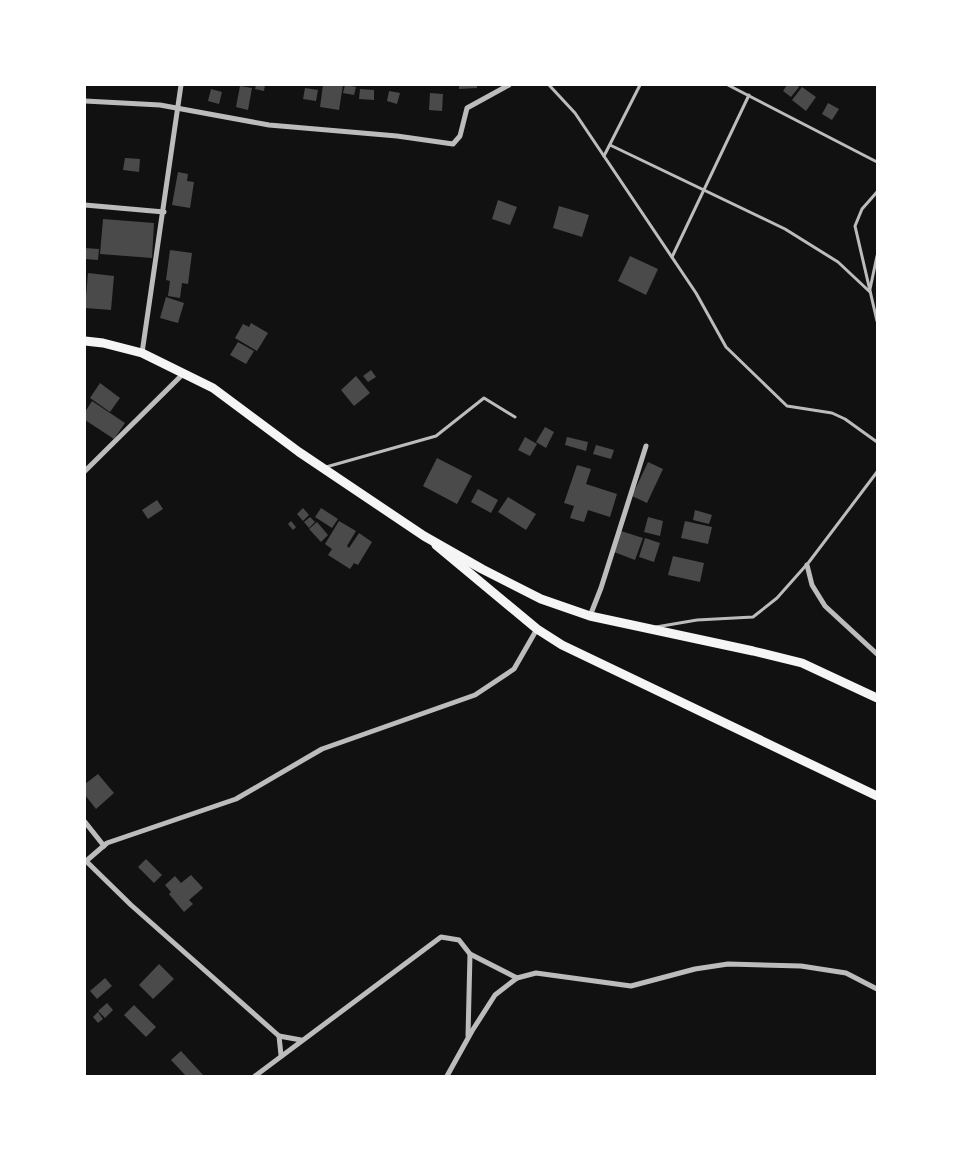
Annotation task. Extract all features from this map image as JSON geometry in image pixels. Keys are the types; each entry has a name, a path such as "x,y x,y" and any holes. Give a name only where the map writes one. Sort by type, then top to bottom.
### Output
{"main road":[{"path":"85,341 142,353 213,388 322,468 424,536 482,569 541,599 590,616 753,651 802,664 877,698"},
{"path":"424,536 538,629 562,645 877,796"}],"street":[{"path":"142,353 181,85"},
{"path":"85,101 160,104 269,125 398,136 453,144 460,136 467,108 510,85"},
{"path":"85,205 164,212"},
{"path":"85,471 184,373"},
{"path":"590,616 601,588 646,446"},
{"path":"807,565 812,585 825,606 877,654"},
{"path":"301,1040 279,1036 131,905 85,861 104,846 236,799 322,749 475,695 514,669 538,629"},
{"path":"85,822 104,846"},
{"path":"254,1076 441,938 458,940 470,954 517,978"},
{"path":"468,1039 470,954"},
{"path":"448,1076 468,1039 496,995 517,978 536,973 630,986 695,969 728,964 801,966 846,974 877,988"},
{"path":"279,1036 281,1055"}],"lane":[{"path":"549,85 575,113 696,293 726,347 787,406 832,413 845,419 877,442"},
{"path":"604,156 640,85"},
{"path":"728,85 877,162"},
{"path":"672,257 748,96"},
{"path":"610,145 785,229 838,262 870,292"},
{"path":"877,192 862,209 856,226 877,321"},
{"path":"870,292 877,256"},
{"path":"322,468 436,436 484,398 515,417"},
{"path":"646,629 697,620 753,617 777,598 807,565 877,472"}],"building":[{"path":"256,85 265,85 264,91 255,89"},
{"path":"323,85 343,85 339,110 320,107"},
{"path":"345,85 356,87 354,95 343,93"},
{"path":"459,85 477,85 477,88 459,89"},
{"path":"787,85 797,85 799,87 791,97 783,91"},
{"path":"240,86 252,88 248,110 236,107"},
{"path":"802,87 816,97 806,111 792,100"},
{"path":"305,88 318,90 316,101 303,99"},
{"path":"211,89 222,92 219,104 208,101"},
{"path":"360,89 374,90 374,100 359,99"},
{"path":"389,91 400,93 397,104 387,101"},
{"path":"430,93 443,94 442,111 429,110"},
{"path":"828,103 839,109 832,120 822,114"},
{"path":"125,158 140,159 139,172 123,170"},
{"path":"178,172 188,174 187,181 194,182 190,208 172,205"},
{"path":"498,200 517,207 510,225 492,219"},
{"path":"559,206 589,215 582,237 553,228"},
{"path":"103,219 154,223 152,258 100,254"},
{"path":"85,248 99,249 98,260 85,259"},
{"path":"170,250 192,253 188,284 182,283 180,298 168,296 170,281 166,280"},
{"path":"630,256 658,269 646,295 618,281"},
{"path":"88,273 114,276 111,310 85,308"},
{"path":"166,297 184,303 178,323 160,318"},
{"path":"251,323 268,333 257,351 235,338 243,324 249,327"},
{"path":"238,342 254,351 246,364 230,355"},
{"path":"371,370 376,377 368,382 363,376"},
{"path":"356,376 370,393 354,406 341,390"},
{"path":"100,383 120,398 110,412 90,398"},
{"path":"92,401 125,423 114,439 85,420 85,412"},
{"path":"545,427 554,432 546,448 536,442"},
{"path":"525,437 537,444 530,456 518,450"},
{"path":"567,437 588,442 586,451 565,445"},
{"path":"596,445 614,450 611,459 593,454"},
{"path":"437,458 472,476 457,504 423,486"},
{"path":"648,462 663,469 647,503 632,496"},
{"path":"577,465 591,469 586,484 617,494 610,517 588,510 584,522 570,518 574,506 564,503"},
{"path":"478,489 498,500 491,513 471,502"},
{"path":"508,497 536,514 526,530 498,512"},
{"path":"157,500 163,509 148,519 142,510"},
{"path":"303,508 309,515 303,521 297,514"},
{"path":"321,508 338,519 332,528 315,517"},
{"path":"695,510 712,515 709,524 693,520"},
{"path":"310,517 315,522 309,528 304,522"},
{"path":"648,517 663,521 660,536 644,532"},
{"path":"291,521 296,527 293,530 288,524"},
{"path":"339,521 356,531 347,546 349,548 359,533 372,542 358,565 354,563 350,569 328,555 332,549 325,544"},
{"path":"685,521 712,527 708,544 681,538"},
{"path":"317,522 328,535 321,542 309,529"},
{"path":"621,531 643,538 635,560 614,552"},
{"path":"645,538 660,543 654,562 639,557"},
{"path":"673,556 704,563 700,582 668,575"},
{"path":"98,774 114,793 96,809 85,795 85,784"},
{"path":"146,859 162,875 154,883 138,867"},
{"path":"191,875 203,888 189,900 193,904 184,912 169,894 171,892 165,885 175,876 181,883"},
{"path":"159,964 174,979 153,999 139,985"},
{"path":"105,978 112,986 97,999 90,991"},
{"path":"107,1003 113,1010 105,1018 98,1011"},
{"path":"134,1005 156,1027 146,1037 124,1015"},
{"path":"98,1012 103,1019 98,1023 93,1017"},
{"path":"181,1051 204,1076 186,1076 171,1060"}]}
